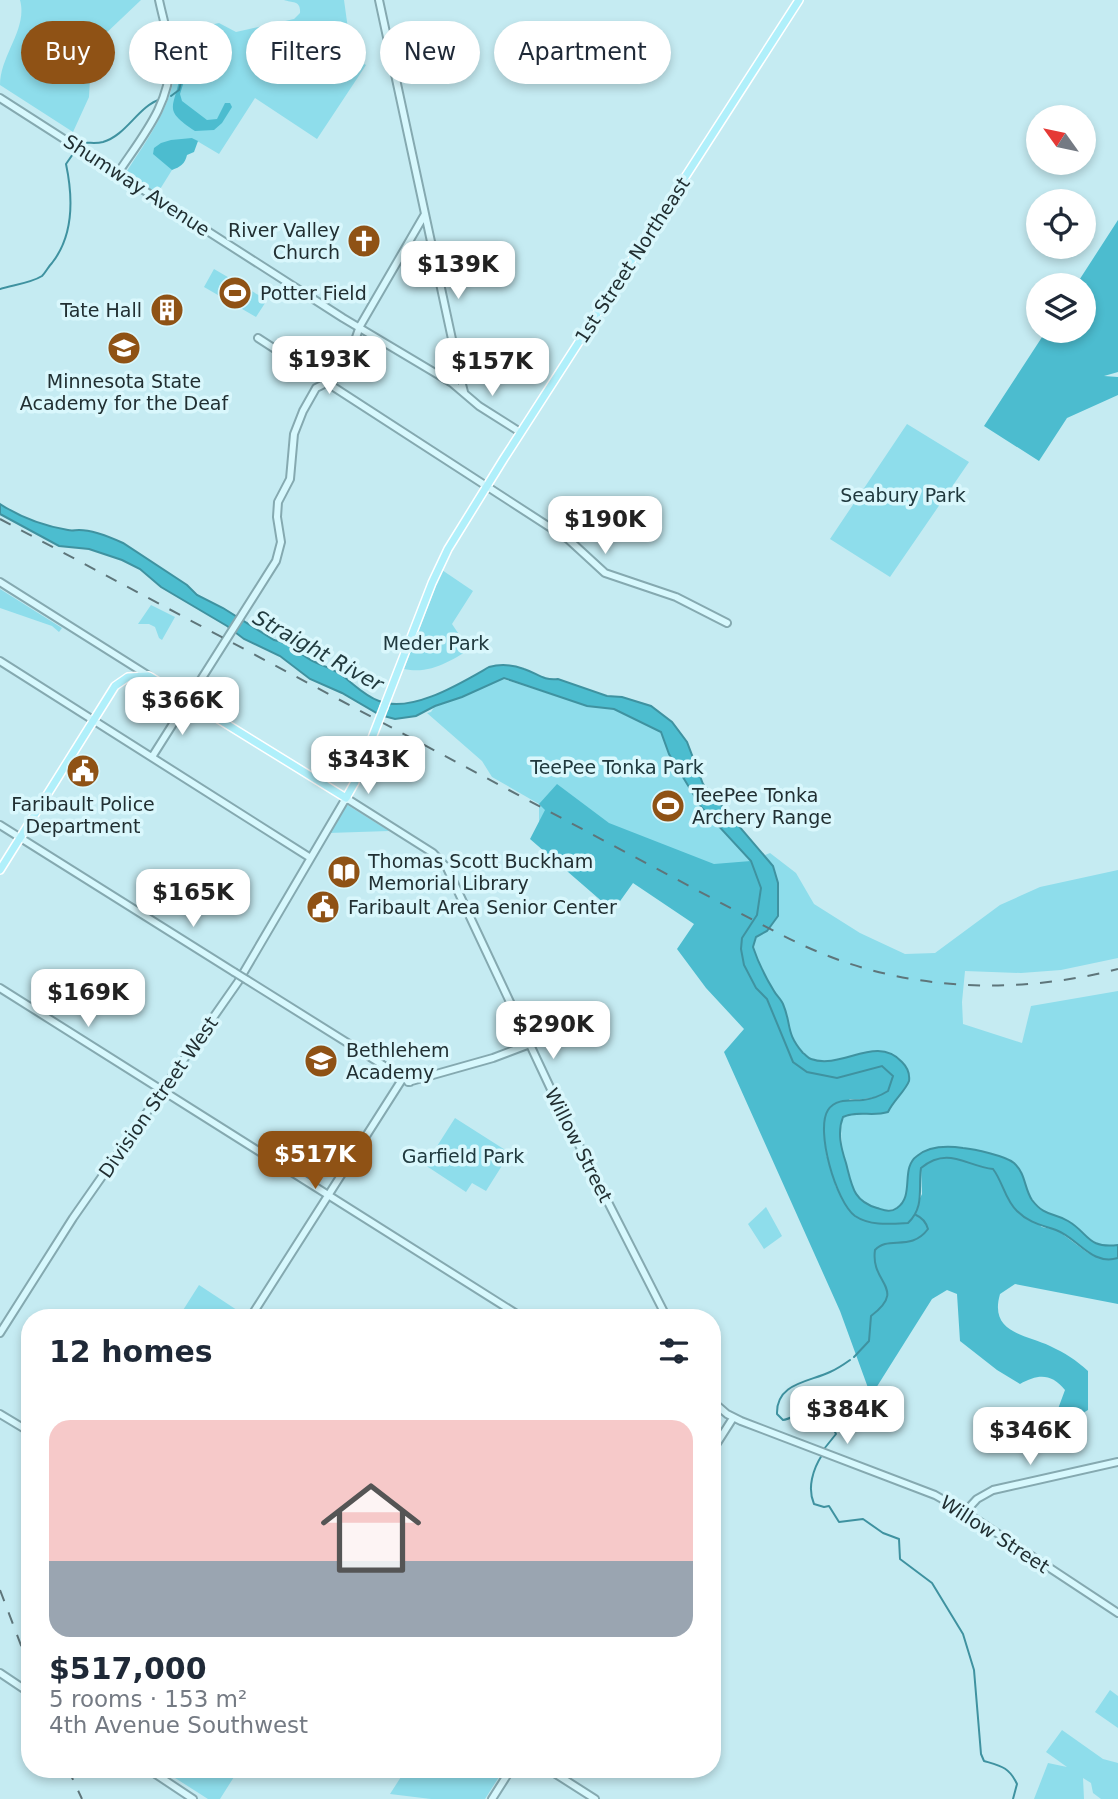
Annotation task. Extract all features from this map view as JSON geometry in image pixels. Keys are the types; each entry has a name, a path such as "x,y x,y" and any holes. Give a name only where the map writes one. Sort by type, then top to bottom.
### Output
{"main road":[{"name":"1st Street Northeast","path":"346,798 355,782 441,562 520,432 797,3"},
{"path":"0,870 115,686 130,676 149,676 346,798"}],"street":[{"path":"118,173 156,115 168,81 170,57 159,0"},
{"path":"379,0 465,394"},
{"name":"Shumway Avenue","path":"0,98 343,318 452,383 479,406 520,432"},
{"path":"152,757 280,552 278,502 292,469 295,434 312,394 345,369 360,326 425,214"},
{"path":"258,338 568,539 605,573 676,597 727,623"},
{"path":"452,383 458,367"},
{"path":"0,582 149,676"},
{"path":"123,659 130,676"},
{"path":"0,662 309,857"},
{"name":"Willow Street","path":"346,798 433,853 447,868 561,1110 662,1309"},
{"name":"Division Street West","path":"0,1333 73,1218 238,982 346,798"},
{"path":"0,825 407,1080"},
{"path":"0,988 509,1309"},
{"path":"256,1309 399,1085 407,1080 493,1058 530,1044"},
{"name":"Willow Street","path":"721,1408 733,1418 926,1491 965,1512 1118,1613"},
{"path":"0,1414 21,1427"},
{"path":"721,1437 733,1418"},
{"path":"965,1512 977,1499 993,1490 1118,1462"},
{"path":"0,1673 21,1687"},
{"path":"162,1778 193,1799"},
{"path":"492,1799 505,1778"},
{"path":"562,1778 595,1799"}],"green space":[{"path":"20,0 141,0 115,25 115,21 21,21 21,84 90,84 89,97 73,132 0,85 4,63 17,32"},
{"path":"284,0 344,0 347,21 285,21 294,19 300,13 299,6"},
{"path":"232,30 236,32 246,30 246,84 353,84 317,139 255,98 219,154 192,138 157,194 127,171 157,124 172,84 232,84"},
{"name":"Potter Field","path":"214,269 267,300 256,317 204,287"},
{"name":"Seabury Park","path":"907,424 969,462 890,577 830,539"},
{"name":"Meder Park","path":"442,570 473,591 452,624 457,636 475,646 432,668 404,669"},
{"path":"0,589 62,628 59,632 52,626 0,608"},
{"path":"151,605 175,617 162,640 155,627 138,624"},
{"name":"TeePee Tonka Park","path":"500,678 587,706 614,709 661,732 669,754 701,807 751,861 770,853 796,873 814,904 860,933 905,954 935,953 1000,905 1040,887 1118,870 1118,958 1061,970 1021,973 965,971 962,1002 963,1024 1022,1043 1031,1006 1118,991 1118,1245 1096,1243 1069,1221 1044,1211 1026,1190 1008,1159 958,1147 937,1150 911,1162 907,1196 896,1208 877,1209 860,1201 851,1185 844,1161 841,1135 843,1117 888,1112 908,1084 875,1050 834,1063 809,1058 793,1041 783,1003 774,991 753,947 756,937 766,931 619,864 539,821 539,804 492,777 482,761 427,713 435,706 462,697"},
{"path":"346,804 389,831 328,833"},
{"name":"Garfield Park","path":"455,1118 510,1153 486,1191 472,1183 466,1192 425,1165"},
{"path":"766,1207 782,1236 764,1249 748,1224"},
{"path":"199,1285 235,1309 184,1309"},
{"path":"1110,1690 1118,1696 1118,1728 1095,1712"},
{"path":"1062,1730 1103,1759 1118,1763 1118,1799 1101,1799 1093,1793 1091,1783 1083,1778 1084,1799 1034,1799 1048,1763 1067,1767 1046,1752"},
{"path":"175,1778 233,1778 220,1799 208,1799"},
{"path":"400,1778 498,1778 485,1799 431,1799 390,1794"}],"shaded area":[{"path":"178,84 183,84 180,94 182,101 207,120 217,119 225,103 230,103 232,107 214,130 195,131 178,118 174,112"},
{"path":"192,138 198,141 194,152 187,155 183,163 175,169 172,170 153,154 154,148 161,143"},
{"path":"1118,220 1118,372 1104,376 1118,377 1118,395 1067,418 1039,461 984,426 1038,343 1096,343 1096,273 1084,273 1093,259 1096,259 1096,254"},
{"path":"0,504 41,523 69,530 84,530 123,543 187,585 197,595 274,640 337,672 379,701 392,704 420,700 436,695 489,667 502,665 651,706 672,722 687,742 703,784 773,866 778,883 778,916 767,931 756,937 753,947 765,975 783,1004 797,1046 810,1059 823,1061 881,1051 892,1054 908,1071 909,1081 888,1112 843,1117 840,1128 841,1146 858,1197 877,1208 894,1210 905,1196 909,1168 917,1156 945,1147 982,1151 1014,1163 1021,1172 1029,1195 1037,1205 1045,1212 1068,1221 1100,1245 1118,1245 1118,1258 1108,1259 1092,1255 1064,1234 1026,1218 1010,1202 993,1169 957,1159 940,1158 921,1168 919,1204 908,1223 880,1224 867,1221 855,1216 848,1208 835,1182 826,1149 824,1133 828,1110 844,1101 879,1096 888,1091 893,1076 882,1066 837,1078 807,1072 793,1062 767,999 756,988 744,965 742,938 757,915 761,888 751,861 701,807 669,754 661,732 614,709 587,706 504,678 416,716 395,719 380,715 342,693 310,679 280,656 244,639 161,587 140,569 89,549 59,546 0,514"},
{"path":"557,784 609,823 714,864 751,861 761,888 757,915 742,938 744,965 756,988 767,998 793,1062 837,1078 882,1066 893,1076 889,1091 870,1098 850,1099 825,1119 826,1154 836,1187 854,1215 888,1223 908,1223 922,1194 921,1168 940,1158 957,1159 993,1169 1009,1201 1042,1227 1057,1230 1088,1253 1111,1260 1118,1258 1118,1304 1015,1284 1000,1294 998,1307 1004,1324 1020,1335 1061,1351 1088,1371 1088,1410 1083,1413 1081,1422 1055,1417 1065,1390 1055,1380 1038,1377 1020,1384 960,1341 957,1294 947,1290 932,1299 871,1396 840,1311 724,1052 744,1029 706,988 677,949 694,924 633,883 613,911 530,839 545,810 539,804"}],"waterway":[{"path":"171,96 179,90 181,84"},
{"path":"81,143 100,143 111,138 146,108 161,99"},
{"path":"0,289 42,276 59,252 70,215 66,164 75,151"},
{"path":"854,1357 869,1341 871,1316 887,1299 885,1285 877,1271 875,1250 886,1244 907,1242 921,1236 928,1229 924,1220 916,1215"},
{"path":"824,1449 836,1434 828,1423 802,1413 783,1420 777,1414 778,1404 782,1396 795,1385 833,1371 850,1360"},
{"path":"822,1455 812,1479 814,1504 829,1506 839,1522 863,1519 883,1533 899,1539 900,1559 932,1583 963,1634 974,1670 981,1754 984,1761 1000,1766 1011,1774 1017,1784 1013,1799"}],"railway":[{"path":"0,519 753,920 821,953 893,975 968,985 1044,983 1118,969"},
{"path":"0,1590 21,1645"},
{"path":"72,1778 82,1799"}],"place":[{"name":"River Valley Church","path":"364,241"},
{"name":"Potter Field","path":"235,293"},
{"name":"Tate Hall","path":"167,310"},
{"name":"Minnesota State Academy for the Deaf","path":"124,348"},
{"name":"Faribault Police Department","path":"83,771"},
{"name":"TeePee Tonka Archery Range","path":"668,806"},
{"name":"Thomas Scott Buckham Memorial Library","path":"344,872"},
{"name":"Faribault Area Senior Center","path":"323,907"},
{"name":"Bethlehem Academy","path":"321,1061"}],"water label":[{"name":"Straight River","path":"318,651"}]}
